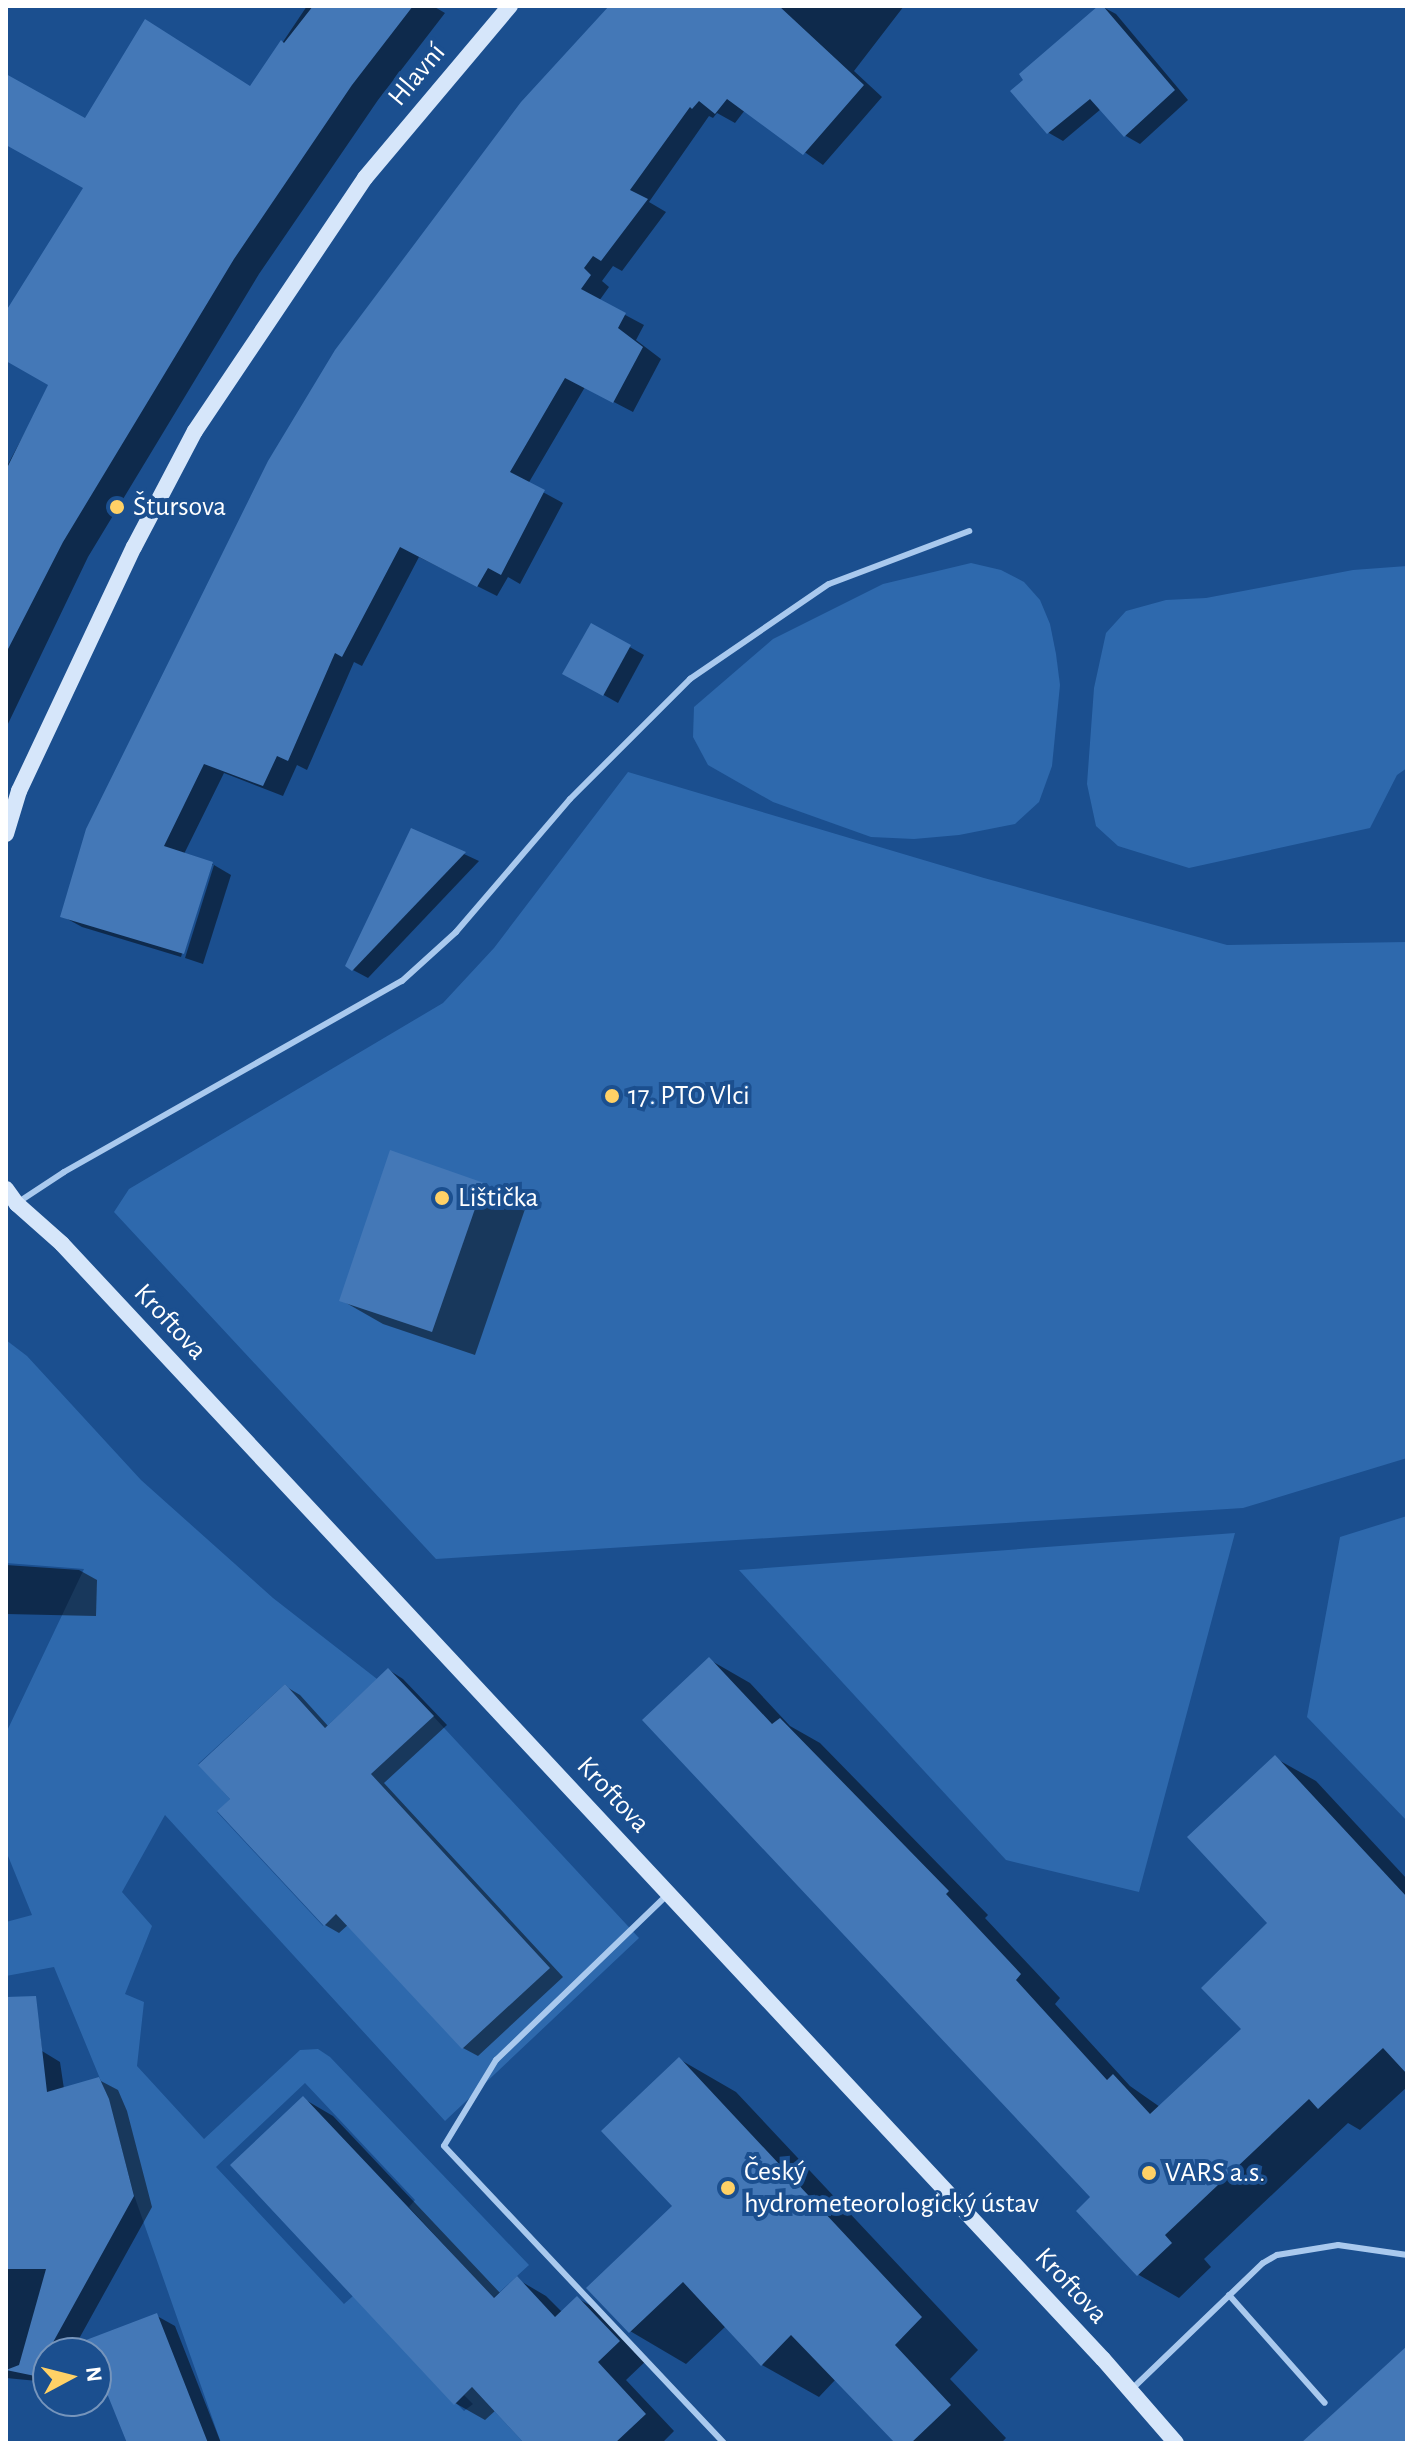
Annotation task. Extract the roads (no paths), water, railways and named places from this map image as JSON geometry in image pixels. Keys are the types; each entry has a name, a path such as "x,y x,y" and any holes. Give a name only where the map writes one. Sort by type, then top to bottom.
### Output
{"street":[{"name":"Hlavní","path":"6,834 19,791 134,547 195,431 365,178 510,6"},
{"name":"Kroftova","path":"6,1189 17,1204 62,1244 669,1893 1131,2389 1176,2443"}],"lane":[{"path":"17,1204 64,1172 402,981 456,932 570,799 690,679 829,584 969,531"},
{"path":"669,1893 496,2060 444,2146 724,2443"},
{"path":"1131,2389 1263,2263 1300,2249 1338,2245 1407,2255"},
{"path":"1229,2295 1325,2403"}],"place":[{"name":"Štursova","path":"117,507"},
{"name":"17. PTO Vlci","path":"612,1096"},
{"name":"Lištička","path":"442,1198"},
{"name":"VARS a.s.","path":"1149,2173"},
{"name":"Český hydrometeorologický ústav","path":"728,2188"}]}
